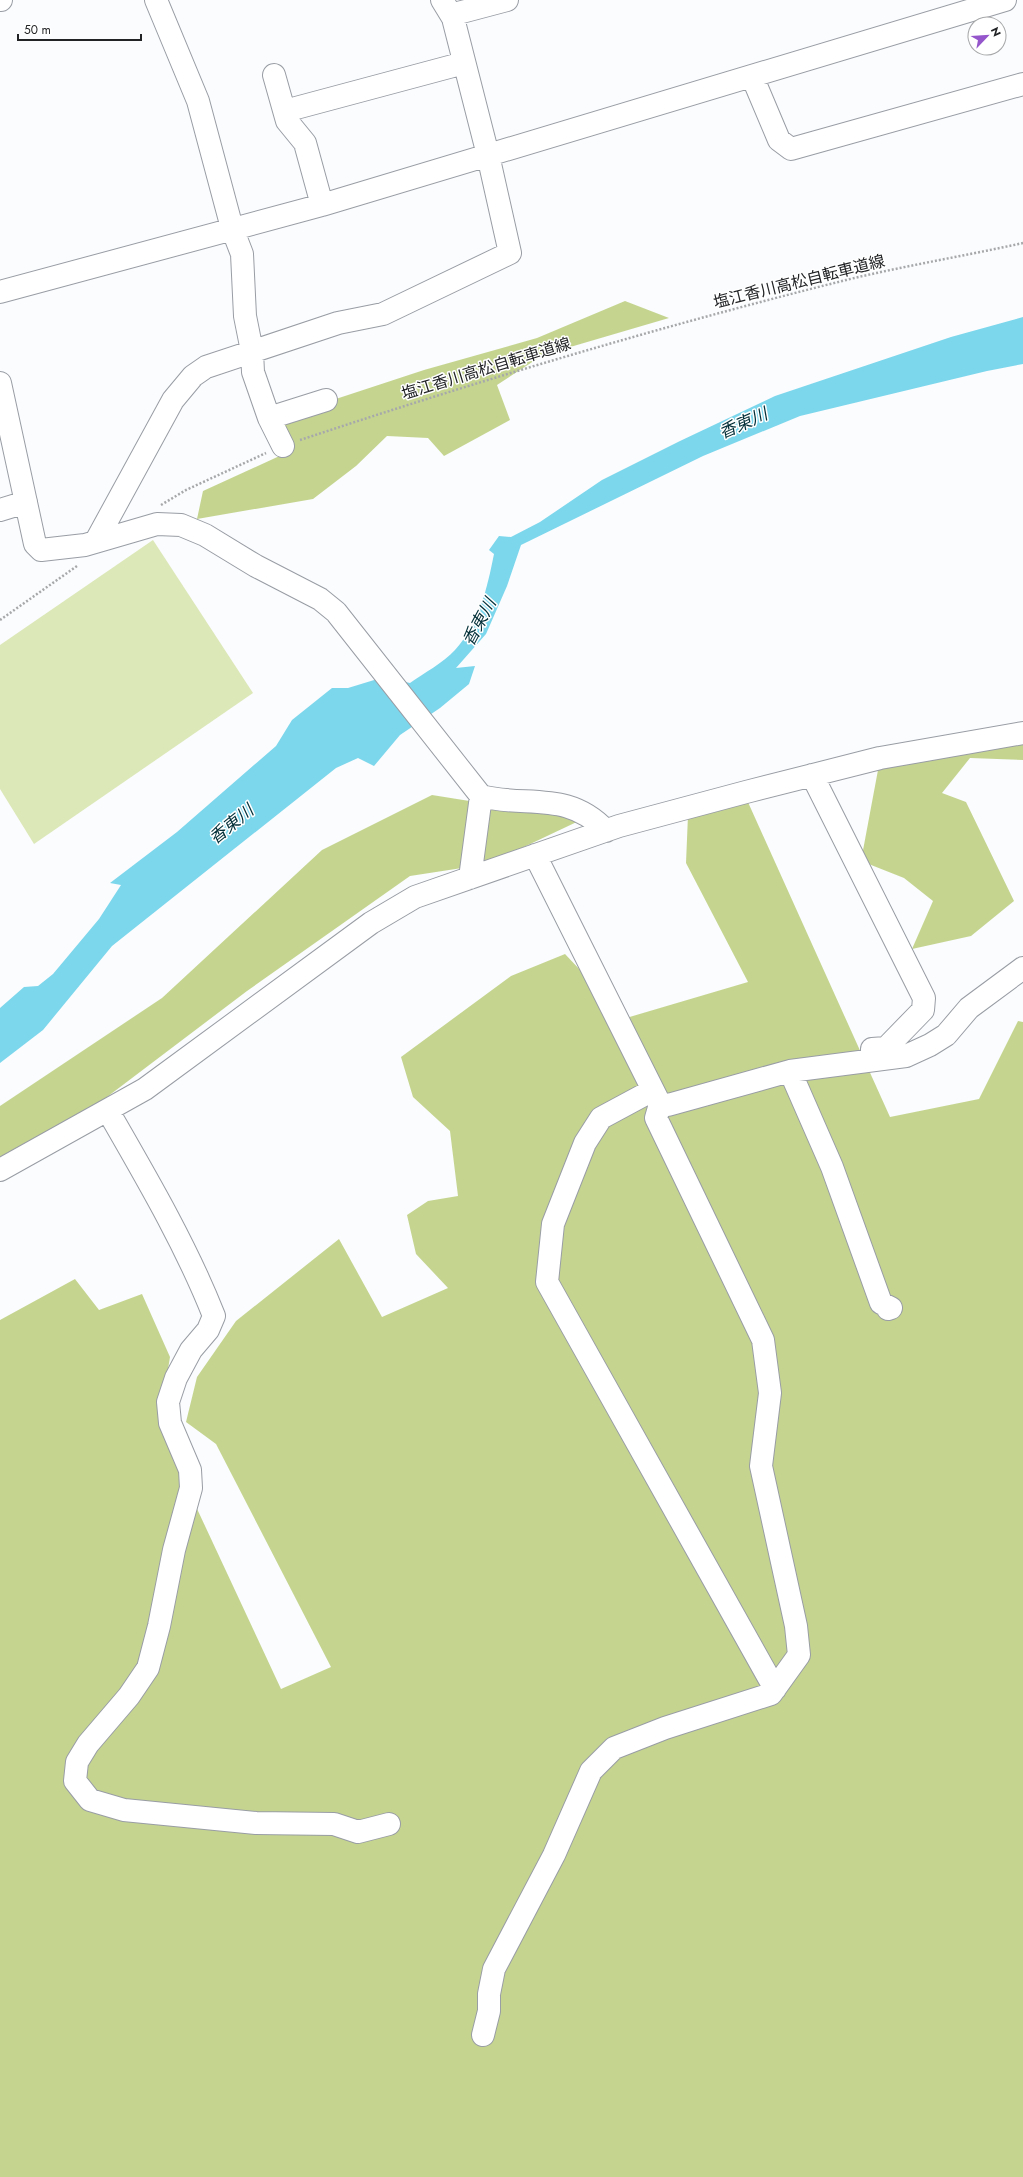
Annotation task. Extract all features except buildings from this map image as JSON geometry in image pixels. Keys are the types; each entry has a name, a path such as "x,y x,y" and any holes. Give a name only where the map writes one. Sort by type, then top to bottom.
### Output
{"street":[{"path":"156,0 198,101 232,228 242,254 245,316 252,351 253,372 269,418 283,446"},
{"path":"447,9 458,13 506,0"},
{"path":"0,292 232,228 322,205 1005,0"},
{"path":"96,541 173,400 193,376 206,367 338,322 383,314 510,253 488,155 464,63 447,9"},
{"path":"296,108 376,95 464,63"},
{"path":"274,75 287,121 305,143 322,205"},
{"path":"752,76 779,140 791,150 1023,84"},
{"path":"0,383 35,544 41,550 70,548 157,524 181,525 205,535 256,566 320,599 336,612 481,796 502,800 537,800 561,804 595,819 606,831"},
{"path":"269,418 326,400"},
{"path":"0,510 26,502"},
{"path":"0,1170 145,1089 371,923 415,897 606,831 812,775 880,758 1023,733"},
{"path":"812,775 924,998 923,1010 886,1048 872,1049 872,1060"},
{"path":"470,878 481,796"},
{"path":"483,2034 489,2011 489,1994 494,1969 554,1855 591,1771 614,1748 665,1728 771,1694 798,1655 796,1626 760,1466 770,1393 763,1340 656,1118 656,1097 535,855"},
{"path":"656,1097 668,1106 790,1071 906,1056 930,1045 946,1035 969,1008 1023,968"},
{"path":"790,1071 832,1167 881,1303 891,1308 888,1309"},
{"path":"656,1097 601,1118 585,1143 553,1224 547,1282 775,1689"},
{"path":"108,1111 156,1195 205,1293 214,1316 208,1330 191,1350 176,1378 168,1402 170,1423 190,1470 191,1488 174,1550 159,1626 148,1668 129,1696 88,1744 77,1762 75,1781 90,1800 124,1810 256,1823 334,1824 358,1832 389,1824"}],"path":[{"name":"塩江香川高松自転車道線","path":"154,510 186,490 283,446 448,391 678,324 849,280 1023,243"},
{"path":"0,620 82,562"}],"green space":[{"path":"625,301 669,318 543,355 497,385 510,420 444,456 428,438 387,436 356,466 313,499 197,519 203,491 286,453 275,419 424,370 537,338"},
{"path":"153,540 253,693 34,844 0,789 0,645"},
{"path":"1023,739 1023,760 970,758 942,793 966,802 1014,901 971,936 912,949 933,901 904,878 861,861 878,770"},
{"path":"432,795 583,819 488,864 410,876 247,991 103,1100 0,1157 0,1106 162,998 322,850"},
{"path":"747,800 890,1117 979,1099 1018,1021 1023,1022 1023,2177 0,2177 0,1320 75,1279 99,1310 142,1294 170,1357 161,1412 185,1483 281,1689 331,1667 216,1444 186,1422 197,1377 236,1321 339,1239 382,1317 448,1288 416,1254 407,1215 428,1201 458,1196 450,1131 413,1097 401,1057 511,976 565,954 600,991 616,1021 748,982 686,863 688,815"}],"water":[{"name":"香東川","path":"1023,317 1023,364 987,371 800,416 703,456 521,545 507,586 486,634 456,668 475,666 469,684 440,708 400,735 374,766 358,758 336,768 112,946 43,1030 0,1063 0,1008 24,987 38,986 53,974 99,919 121,885 110,883 177,832 276,746 292,720 332,688 348,688 384,677 410,683 439,664 455,650 470,629 481,605 494,554 489,550 499,536 511,537 540,522 602,480 775,396 951,337"}]}
